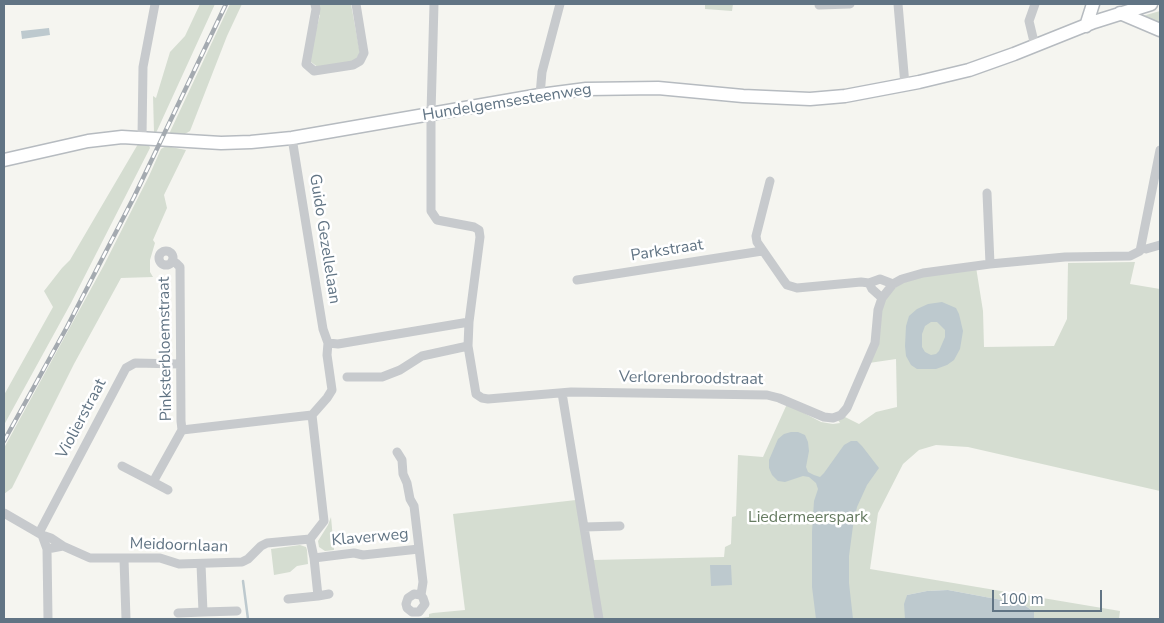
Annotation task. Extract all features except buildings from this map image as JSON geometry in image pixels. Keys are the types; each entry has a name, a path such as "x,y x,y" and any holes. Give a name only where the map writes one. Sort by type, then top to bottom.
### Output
{"main road":[{"path":"1086,26 1093,4"},
{"name":"Hundelgemsesteenweg","path":"4,160 88,141 122,137 213,143 292,138 431,113 586,89 658,88 743,96 810,99 845,96 905,85 969,70 1120,13 1151,4"},
{"path":"1120,13 1160,30"}],"street":[{"path":"142,137 142,90 147,43 155,4"},
{"path":"315,4 316,9 306,64 314,72 353,65 360,61 364,52 356,4"},
{"path":"431,113 434,4"},
{"path":"540,95 542,72 560,4"},
{"path":"819,4 850,4"},
{"path":"898,4 905,85"},
{"path":"1035,4 1029,21 1035,46"},
{"name":"Verlorenbroodstraat","path":"431,113 431,211 437,220 474,227 479,230 480,237 469,322 468,346 476,394 488,399 562,393 766,395 779,398 824,417 833,418 840,415 847,408 875,343 878,310 882,298 893,284 911,275 990,264 1065,257 1130,256 1137,254 1142,248 1146,249 1160,244"},
{"name":"Guido Gezellelaan","path":"292,138 323,329 328,343 327,355 332,390 312,415"},
{"path":"1142,248 1160,150"},
{"path":"770,181 756,236 762,251 784,281 797,288 861,282 869,283 880,279 893,284"},
{"path":"987,193 990,264"},
{"name":"Parkstraat","path":"577,280 762,251"},
{"name":"Pinksterbloemstraat","path":"172,261 180,267 182,430 312,415"},
{"path":"869,283 872,289 882,298"},
{"path":"328,343 338,344 469,322"},
{"path":"347,377 382,377 400,370 422,356 468,346"},
{"name":"Violierstraat","path":"40,534 126,368 135,363 180,364"},
{"path":"562,393 599,619"},
{"path":"310,539 322,524 325,515 312,415"},
{"path":"154,482 182,430"},
{"name":"Klaverweg","path":"397,452 402,460 403,474 408,483 410,499 414,506 423,582 421,595"},
{"path":"122,466 168,490"},
{"name":"Meidoornlaan","path":"4,513 40,534 51,538 62,546 90,558 160,558 178,564 242,562 267,543 310,539"},
{"path":"584,526 620,526"},
{"path":"40,534 47,549 48,619"},
{"name":"Klaverweg","path":"310,539 314,558 419,549"},
{"path":"47,549 62,546"},
{"path":"314,558 318,596"},
{"path":"124,559 126,619"},
{"path":"202,564 204,612"},
{"path":"288,599 329,594"},
{"path":"178,613 237,611"}],"green space":[{"path":"200,4 215,4 156,133 154,132 153,96 156,98 170,52 185,36"},
{"path":"230,4 242,4 227,36 190,131 183,135 169,134"},
{"path":"319,4 351,4 360,53 355,61 319,68 311,62 309,57 320,15 318,14"},
{"path":"705,4 733,4 732,11 705,9"},
{"path":"1160,11 1160,27 1139,17"},
{"path":"138,144 149,145 150,148 71,303 4,425 4,395 53,307 44,291 70,260"},
{"path":"166,146 186,150 164,195 167,208 153,240 155,243 150,260 150,272 153,277 121,278 74,364 12,488 4,494 4,448 104,265 161,149"},
{"name":"Liedermeerspark","path":"1135,262 1130,284 1160,289 1160,491 968,447 936,445 919,450 903,464 878,513 870,569 1120,611 1119,619 1034,619 1034,612 1023,604 948,590 927,591 907,595 905,619 602,619 593,560 724,557 725,547 731,544 732,517 736,516 738,455 763,457 787,404 821,422 833,424 840,423 838,420 843,416 859,424 876,412 897,407 896,359 869,363 883,299 904,280 976,267 983,311 984,347 1054,346 1067,319 1068,263"},
{"path":"576,500 595,619 414,619 429,617 429,614 433,613 465,610 453,514"},
{"path":"331,517 334,550 325,551 319,547 318,541"},
{"path":"300,545 306,547 308,564 297,566 290,572 274,575 271,549"}],"shaded area":[{"path":"49,28 50,35 22,39 21,31"},
{"path":"942,302 956,308 963,331 960,349 954,360 947,365 936,369 917,369 911,365 906,356 906,326 909,316 917,309 928,304","holes":["931,322 937,322 945,330 945,337 939,351 931,355 925,352 922,347 922,334 925,326"]},
{"path":"791,432 805,435 809,451 806,467 808,472 814,475 820,477 844,445 851,441 857,441 879,468 867,485 857,507 853,526 849,556 849,583 853,619 816,619 812,587 812,532 814,501 818,489 816,483 809,477 803,476 785,482 778,481 772,475 769,468 769,460 778,439 784,434"},
{"path":"710,565 731,565 732,585 711,586"},
{"path":"948,590 1023,604 1034,612 1034,619 905,619 904,604 907,595 927,591"}],"waterway":[{"path":"243,581 248,619"}],"railway":[{"path":"4,441 67,327 134,197 226,4"}]}
